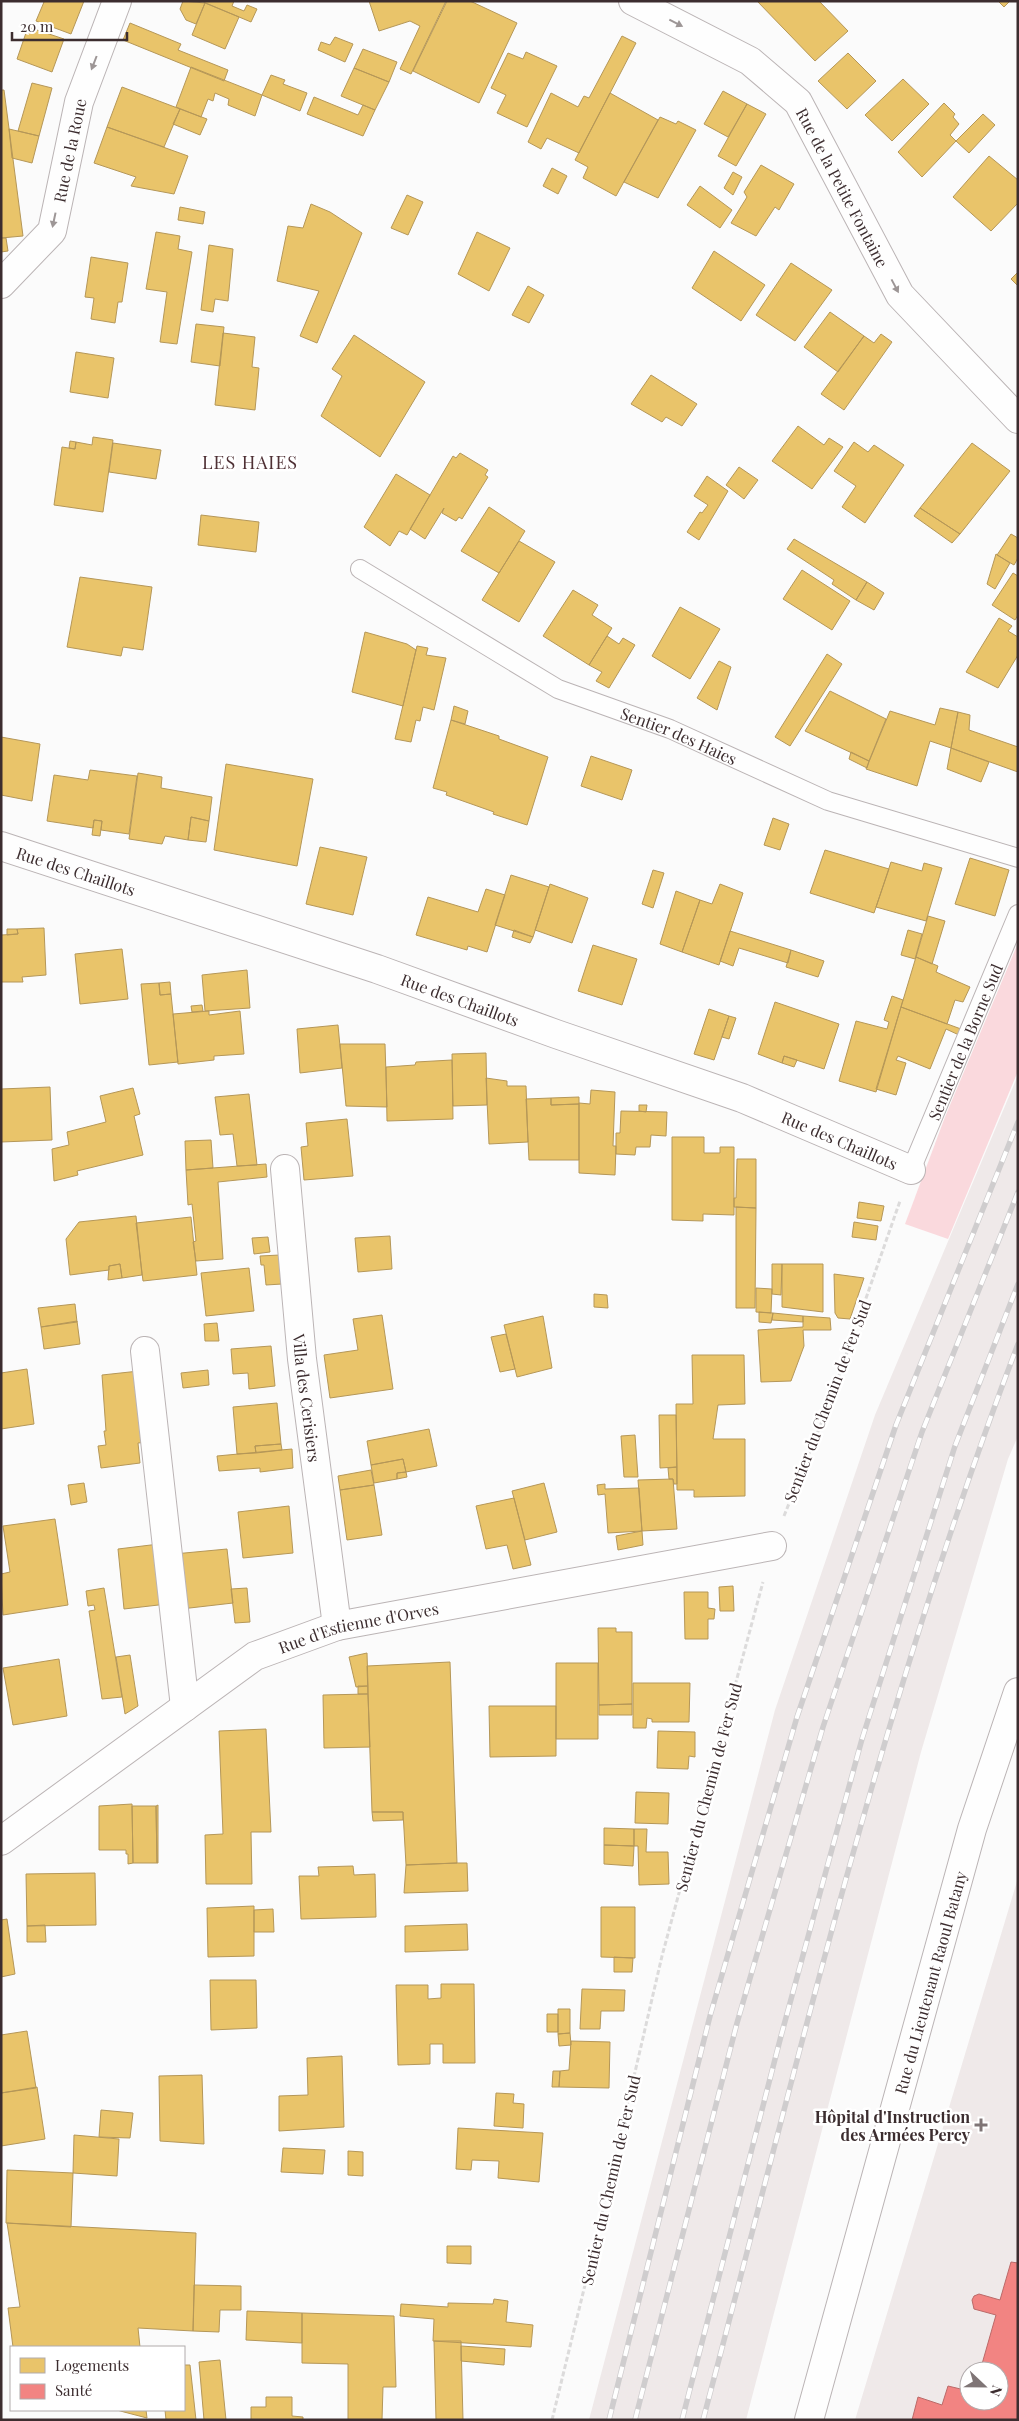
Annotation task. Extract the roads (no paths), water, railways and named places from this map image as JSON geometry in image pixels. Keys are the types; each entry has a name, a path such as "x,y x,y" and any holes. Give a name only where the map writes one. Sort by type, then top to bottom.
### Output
{"street":[{"name":"Rue de la Roue","path":"1,284 52,231 79,102 117,1"},
{"name":"Rue de la Petite Fontaine","path":"633,1 750,60 798,102 900,295 1018,419"},
{"name":"Rue des Chaillots","path":"1,846 377,969 556,1034 742,1098 911,1170"},
{"name":"Villa des Cerisiers","path":"285,1169 302,1359 337,1626"},
{"path":"145,1351 185,1707"},
{"name":"Rue d'Estienne d'Orves","path":"1,1841 255,1656 337,1626 772,1546"},
{"name":"Rue du Lieutenant Raoul Batany","path":"810,2420 972,1828 1018,1692"}],"lane":[{"name":"Sentier des Haies","path":"360,569 558,689 670,729 828,800 1018,858"},
{"name":"Sentier de la Borne Sud","path":"911,1170 1018,914"}],"railway":[{"path":"609,2420 710,2016 797,1717 896,1425 1018,1122"},
{"path":"635,2420 737,2023 823,1727 922,1432 1018,1192"},
{"path":"682,2420 781,2036 862,1739 955,1446 1018,1284"},
{"path":"703,2420 846,1878 885,1743 926,1609 970,1476 1018,1344"}],"place":[{"name":"Hôpital d'Instruction des Armées Percy","path":"981,2125"}],"district":[{"name":"LES HAIES","path":"250,462"}]}
